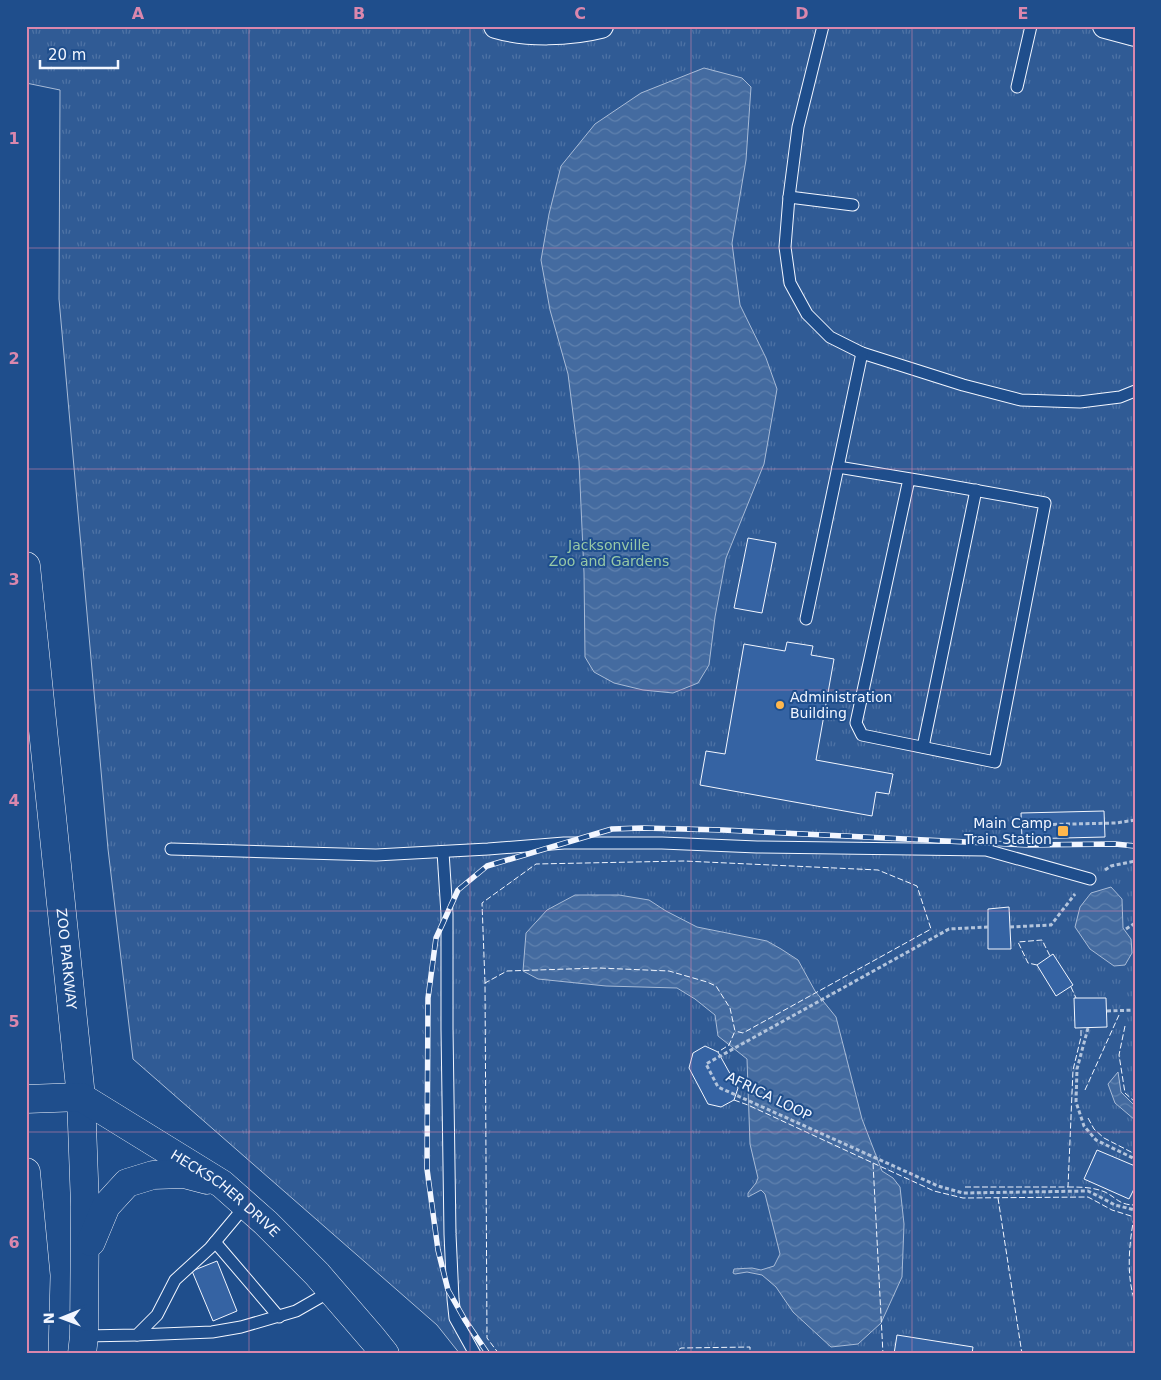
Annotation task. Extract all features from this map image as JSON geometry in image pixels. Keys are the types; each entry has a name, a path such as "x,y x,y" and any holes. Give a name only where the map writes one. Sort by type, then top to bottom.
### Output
{"main road":[{"name":"ZOO PARKWAY","path":"26,566 81,1097 86,1206 83,1345"},
{"path":"26,1099 81,1097"},
{"name":"HECKSCHER DRIVE","path":"81,1097 222,1184 317,1274 385,1354"},
{"path":"26,1172 36,1276 34,1354"},
{"path":"85,1257 106,1206 128,1183 154,1176 184,1174 222,1184"}],"street":[{"path":"496,26 504,29 547,33 600,26"},
{"path":"1105,26 1135,34"}],"lane":[{"path":"824,26 798,126 785,247 790,282 807,314 830,337 862,353 963,385 1021,400 1080,402 1120,397 1135,391"},
{"path":"1017,87 1031,26"},
{"path":"789,197 853,205"},
{"path":"806,618 862,353"},
{"path":"838,467 910,479 976,490 1045,503 995,762 862,735 856,723 910,479"},
{"path":"923,748 976,490"},
{"path":"171,849 376,855 564,843 652,843 986,850 1090,879"},
{"path":"443,852 447,914 450,1234 453,1299 455,1318 475,1354"},
{"path":"137,1335 157,1315 174,1280 215,1242 246,1205"},
{"path":"215,1242 279,1316"},
{"path":"83,1345 137,1335 212,1332 241,1327 296,1311 332,1291"}],"path":[{"path":"1027,826 1116,823 1135,820"},
{"path":"1010,927 1051,925 1078,890"},
{"path":"1126,929 1135,923"},
{"name":"AFRICA LOOP","path":"988,927 949,929 706,1064 718,1087 938,1186 964,1192 1088,1192 1115,1206 1135,1210"},
{"path":"1107,1011 1135,1010"},
{"path":"1088,1028 1077,1069 1076,1102 1084,1126 1096,1140 1135,1159"}],"green space":[{"name":"Jacksonville Zoo and Gardens","path":"26,26 1135,26 1135,1354 460,1354 437,1325 133,1059 108,849 59,299 60,90 26,83"}],"water":[{"path":"704,68 742,78 751,87 746,160 732,243 740,305 766,358 777,389 764,464 726,558 715,617 709,665 698,683 673,693 643,690 614,683 594,672 585,657 584,573 579,461 568,374 550,310 541,260 549,214 561,166 595,124 641,93"},
{"path":"1111,887 1122,899 1123,928 1131,939 1132,953 1125,965 1114,966 1090,949 1075,927 1080,907 1091,893"},
{"path":"575,895 619,895 649,900 697,927 767,941 798,960 815,991 836,1017 862,1119 882,1171 893,1178 900,1187 904,1224 902,1277 881,1323 858,1344 831,1347 793,1312 776,1287 762,1275 747,1272 733,1273 734,1269 752,1268 761,1270 774,1266 780,1254 765,1194 761,1190 748,1197 748,1193 758,1178 750,1144 747,1059 718,1036 715,1015 677,988 606,986 538,979 523,971 526,933 547,910"},
{"path":"1118,1072 1121,1092 1135,1106 1135,1120 1115,1103 1108,1084"}],"building":[{"path":"748,538 776,543 762,613 734,608"},
{"name":"Administration Building","path":"787,642 813,646 811,655 834,659 816,760 893,774 889,794 876,792 872,816 700,785 706,751 725,754 744,644 785,651"},
{"name":"Main Camp Train Station","path":"1104,811 1105,837 1022,839 1021,813"},
{"path":"1009,907 1011,949 988,949 988,909"},
{"path":"1053,954 1073,985 1056,996 1037,965"},
{"path":"1074,998 1106,998 1107,1027 1075,1028"},
{"path":"705,1046 718,1052 738,1088 734,1100 721,1107 708,1104 689,1068 693,1053"},
{"path":"1097,1150 1135,1166 1135,1187 1129,1199 1084,1179"},
{"path":"217,1261 237,1311 213,1321 192,1271"},
{"path":"897,1335 973,1347 972,1354 894,1354"}],"railway":[{"path":"488,1354 448,1290 438,1250 427,1169 428,998 436,938 458,890 487,866 612,829 642,828 723,830 1028,845 1115,844 1135,846"}],"fence":[{"path":"485,983 482,903 536,864 684,861 878,870 917,886 931,929 743,1033 735,1031"},
{"path":"1037,965 1028,963 1018,942 1042,940 1050,956"},
{"path":"499,1354 487,1338 485,983 507,971 599,968 669,971 707,982 716,986 730,1008 735,1031 729,1045 718,1052"},
{"path":"1071,987 1076,998"},
{"path":"1085,1090 1119,1015"},
{"path":"1125,1026 1119,1055 1125,1093 1135,1102"},
{"path":"965,1187 1068,1187 1073,1070 1081,1037 1081,1028"},
{"path":"734,1100 873,1163 883,1354"},
{"path":"1088,1118 1094,1129 1104,1138 1135,1154"},
{"path":"873,1163 934,1191 963,1198 1088,1197 1112,1210 1134,1217 1129,1271 1135,1302"},
{"path":"1068,1187 1096,1189 1122,1202 1135,1205"},
{"path":"998,1198 1022,1354"},
{"path":"672,1354 681,1348 750,1347 750,1354"}],"place":[{"name":"Administration Building","path":"780,705"},
{"name":"Main Camp Train Station","path":"1063,831"}]}
